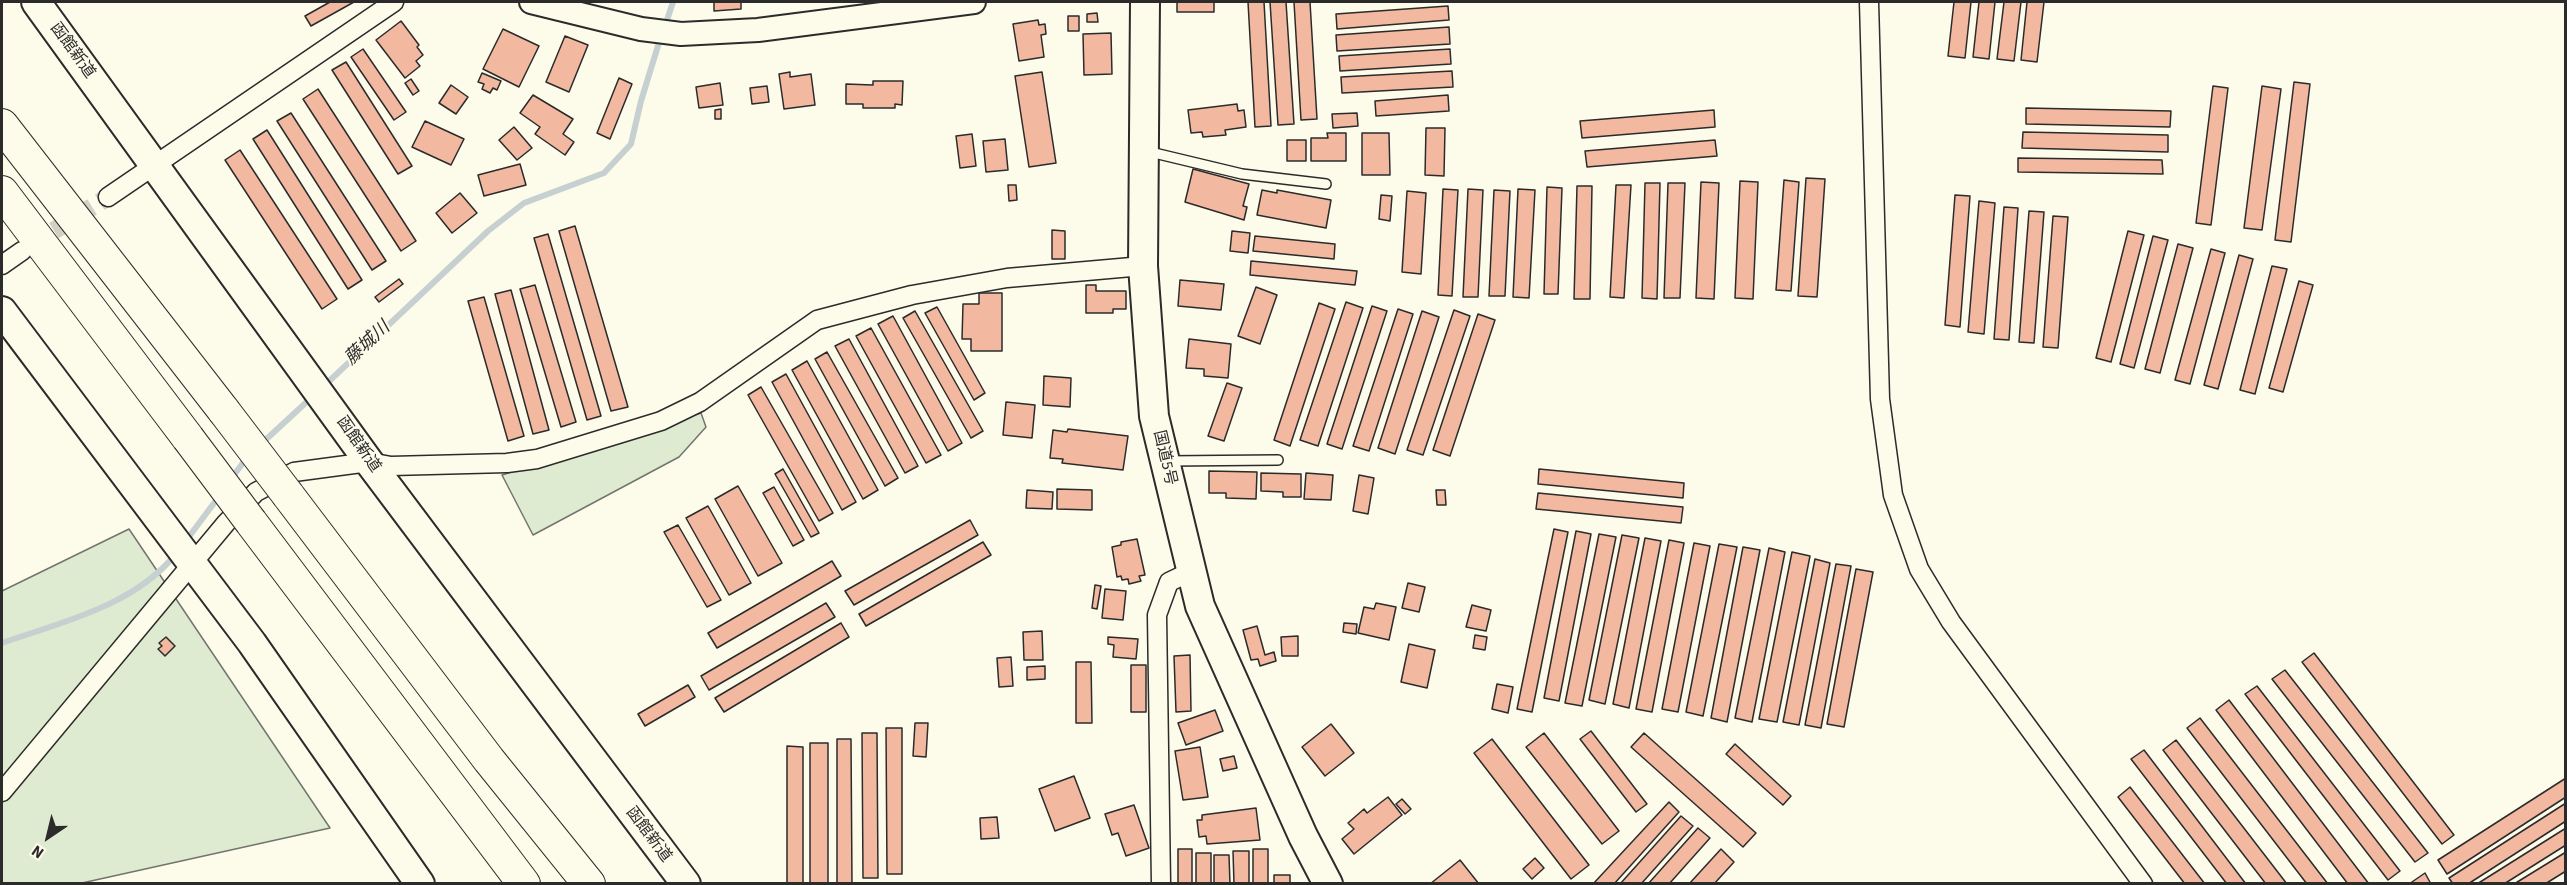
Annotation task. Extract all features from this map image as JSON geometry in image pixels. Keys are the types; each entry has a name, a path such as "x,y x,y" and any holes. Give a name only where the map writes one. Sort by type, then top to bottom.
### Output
{"highway":[{"name":"函館新道","path":"36,2 369,462 686,884"},
{"name":"国道5号","path":"1145,2 1143,266 1154,416 1200,606 1303,836 1328,884"},
{"path":"2,125 224,411 489,760 589,884"},
{"path":"2,192 524,884"},
{"path":"2,311 252,643 420,884"}],"street":[{"path":"108,197 154,163 394,2"},
{"path":"531,2 641,30 681,34 758,30 974,2"},
{"path":"1869,2 1880,399 1893,495 1919,569 1951,622 2143,884"},
{"path":"2,265 22,251"},
{"path":"2,792 188,560 256,492 294,472 369,462 391,466 507,463 537,459 661,421 700,402 817,320 912,295 1007,278 1143,266"},
{"path":"1161,884 1157,615 1169,582 1190,572"}],"lane":[{"path":"1144,150 1242,174 1326,184"},
{"path":"1165,461 1278,460"}],"green space":[{"path":"701,413 706,427 679,457 533,535 502,475"},
{"path":"129,529 330,828 82,883 2,884 2,591"}],"building":[{"path":"330,2 354,2 311,26 305,16"},
{"path":"714,2 741,2 741,9 714,11"},
{"path":"1177,2 1214,2 1214,12 1177,12"},
{"path":"1248,2 1264,2 1271,126 1255,127"},
{"path":"1270,2 1286,2 1294,124 1278,125"},
{"path":"1294,2 1310,2 1317,119 1301,120"},
{"path":"1954,2 1971,2 1965,58 1948,56"},
{"path":"1979,2 1995,2 1989,59 1973,57"},
{"path":"2004,2 2021,2 2014,61 1997,59"},
{"path":"2027,2 2044,2 2037,62 2021,60"},
{"path":"1448,6 1449,20 1337,29 1336,14"},
{"path":"1097,13 1098,22 1087,22 1087,14"},
{"path":"1068,16 1079,16 1079,31 1068,31"},
{"path":"1038,20 1039,25 1045,24 1046,34 1041,35 1044,57 1019,61 1013,24"},
{"path":"401,21 419,45 417,47 423,55 416,61 420,66 405,78 376,40"},
{"path":"1449,27 1450,44 1337,51 1336,35"},
{"path":"503,29 539,46 519,87 483,69"},
{"path":"1111,33 1112,74 1084,75 1083,34"},
{"path":"565,36 588,45 569,92 546,82"},
{"path":"363,49 406,112 394,120 351,57"},
{"path":"1450,49 1451,64 1340,71 1339,56"},
{"path":"346,62 412,166 398,174 332,70"},
{"path":"1452,71 1453,87 1342,93 1341,77"},
{"path":"790,72 790,77 811,74 815,105 784,109 779,74"},
{"path":"1042,72 1056,163 1029,167 1015,76"},
{"path":"482,73 501,81 497,90 493,88 490,93 482,89 484,84 478,82"},
{"path":"619,78 632,84 610,139 597,133"},
{"path":"411,79 419,91 413,95 405,83"},
{"path":"873,81 903,81 902,105 895,104 895,108 863,108 863,104 846,104 846,84 873,85"},
{"path":"2294,82 2310,84 2291,242 2275,240"},
{"path":"720,83 723,105 699,108 696,87"},
{"path":"451,85 468,97 456,114 439,103"},
{"path":"767,86 769,102 752,104 750,88"},
{"path":"2213,86 2228,88 2211,225 2196,223"},
{"path":"2262,86 2281,89 2262,230 2244,228"},
{"path":"318,89 416,241 401,251 303,99"},
{"path":"533,95 573,119 563,134 574,142 565,155 535,134 540,127 520,113"},
{"path":"1448,95 1449,111 1376,116 1375,101"},
{"path":"1237,104 1238,111 1244,110 1246,127 1225,130 1226,135 1203,137 1202,132 1191,133 1188,110"},
{"path":"2026,108 2171,111 2170,127 2026,124"},
{"path":"721,109 721,119 715,119 715,110"},
{"path":"1714,110 1715,127 1582,138 1580,121"},
{"path":"291,113 386,261 372,270 277,121"},
{"path":"1357,113 1358,126 1333,128 1332,114"},
{"path":"425,121 464,139 451,165 412,147"},
{"path":"514,127 532,148 517,160 499,140"},
{"path":"1426,128 1445,128 1444,176 1425,175"},
{"path":"267,130 362,280 348,289 253,139"},
{"path":"2023,132 2168,135 2168,152 2022,148"},
{"path":"1327,133 1346,133 1346,161 1311,161 1311,138 1328,138"},
{"path":"1362,133 1389,133 1390,175 1362,175"},
{"path":"972,134 976,166 960,168 956,136"},
{"path":"1005,139 1008,170 986,172 983,141"},
{"path":"1287,140 1306,140 1306,161 1287,161"},
{"path":"1715,140 1717,156 1587,167 1585,151"},
{"path":"240,150 337,299 322,309 225,160"},
{"path":"2018,158 2162,160 2163,174 2018,172"},
{"path":"520,164 526,185 484,196 478,175"},
{"path":"1193,169 1249,184 1243,206 1247,207 1244,220 1185,202"},
{"path":"1806,178 1825,179 1817,297 1798,296"},
{"path":"1784,180 1799,182 1791,291 1776,290"},
{"path":"1740,181 1758,182 1753,299 1735,298"},
{"path":"1701,182 1719,183 1714,299 1696,298"},
{"path":"1645,183 1660,183 1657,299 1642,298"},
{"path":"1668,183 1685,183 1680,298 1664,298"},
{"path":"1008,185 1016,185 1017,200 1009,201"},
{"path":"1616,185 1631,185 1624,298 1610,297"},
{"path":"1577,186 1592,186 1590,299 1574,299"},
{"path":"1547,187 1562,188 1558,294 1544,294"},
{"path":"1443,189 1458,190 1452,296 1438,295"},
{"path":"1468,189 1483,190 1478,297 1463,297"},
{"path":"1518,189 1535,190 1529,298 1513,297"},
{"path":"1262,190 1277,193 1277,190 1331,200 1326,228 1257,215"},
{"path":"1494,190 1510,191 1505,296 1489,296"},
{"path":"1407,191 1426,193 1421,274 1402,272"},
{"path":"460,193 477,213 452,233 436,213"},
{"path":"1381,195 1392,196 1390,221 1379,219"},
{"path":"1955,195 1970,196 1960,327 1945,325"},
{"path":"1979,201 1995,203 1984,334 1968,332"},
{"path":"2004,207 2018,208 2009,340 1994,339"},
{"path":"2029,211 2044,212 2034,343 2019,342"},
{"path":"2053,216 2068,217 2058,348 2043,347"},
{"path":"575,226 628,407 611,411 559,231"},
{"path":"1052,230 1065,231 1065,259 1052,259"},
{"path":"1232,231 1250,233 1248,253 1230,251"},
{"path":"2128,231 2144,235 2111,362 2096,358"},
{"path":"548,234 601,416 587,420 534,238"},
{"path":"1255,236 1335,244 1334,259 1253,251"},
{"path":"2153,236 2168,240 2134,368 2120,364"},
{"path":"2178,244 2193,248 2160,373 2145,369"},
{"path":"2211,249 2225,253 2190,384 2175,380"},
{"path":"2239,255 2253,259 2218,389 2204,385"},
{"path":"1251,261 1357,271 1355,285 1250,275"},
{"path":"2272,266 2287,269 2255,394 2240,390"},
{"path":"399,279 403,284 379,302 375,297"},
{"path":"1180,280 1224,284 1221,310 1178,306"},
{"path":"2299,281 2313,285 2283,392 2269,388"},
{"path":"535,285 576,422 561,427 520,289"},
{"path":"1086,285 1096,285 1096,291 1126,291 1126,309 1113,309 1113,313 1086,313"},
{"path":"1256,287 1277,295 1260,344 1238,336"},
{"path":"511,290 549,430 533,434 495,294"},
{"path":"979,293 1002,293 1002,351 971,351 971,339 962,339 963,304 979,304"},
{"path":"484,297 524,436 508,441 468,301"},
{"path":"1346,302 1363,308 1318,446 1300,440"},
{"path":"1319,303 1335,309 1290,446 1274,440"},
{"path":"1372,306 1387,311 1342,449 1327,444"},
{"path":"937,307 985,393 974,400 925,313"},
{"path":"1398,309 1413,314 1369,451 1353,446"},
{"path":"1454,310 1470,316 1423,455 1407,450"},
{"path":"915,311 983,431 971,438 903,318"},
{"path":"1422,311 1439,317 1395,454 1378,448"},
{"path":"1478,314 1495,320 1450,456 1433,450"},
{"path":"893,316 962,443 948,451 878,324"},
{"path":"871,328 941,455 926,463 856,336"},
{"path":"849,339 918,466 905,473 835,346"},
{"path":"1189,339 1231,344 1228,378 1204,376 1204,369 1186,368"},
{"path":"827,352 898,478 885,486 815,359"},
{"path":"807,361 878,490 863,499 792,370"},
{"path":"786,374 856,502 842,510 772,382"},
{"path":"1044,376 1071,378 1070,407 1043,405"},
{"path":"1227,383 1242,388 1224,441 1208,436"},
{"path":"761,387 833,513 819,521 748,395"},
{"path":"1006,402 1035,405 1032,438 1003,435"},
{"path":"1068,429 1128,436 1123,470 1062,463 1063,459 1050,458 1053,430 1067,432"},
{"path":"783,469 819,533 811,537 775,474"},
{"path":"1539,469 1684,483 1683,498 1538,484"},
{"path":"1209,471 1257,472 1256,499 1226,498 1226,493 1209,493"},
{"path":"1261,473 1301,474 1301,497 1283,497 1283,492 1261,491"},
{"path":"1306,473 1333,475 1331,500 1304,499"},
{"path":"1359,475 1374,478 1368,514 1353,511"},
{"path":"738,486 782,563 758,576 715,499"},
{"path":"774,487 804,540 793,546 763,493"},
{"path":"1057,489 1092,490 1092,510 1057,509"},
{"path":"1027,490 1053,492 1052,509 1026,508"},
{"path":"1436,490 1445,490 1446,505 1437,505"},
{"path":"1538,493 1683,507 1681,523 1536,509"},
{"path":"708,506 751,583 729,595 686,518"},
{"path":"970,520 978,535 854,605 845,591"},
{"path":"678,525 721,600 707,607 664,532"},
{"path":"1554,529 1568,532 1532,712 1517,709"},
{"path":"1576,531 1591,534 1559,701 1544,698"},
{"path":"1599,534 1616,537 1582,706 1565,703"},
{"path":"1622,535 1639,538 1605,704 1589,700"},
{"path":"1645,538 1661,541 1629,708 1613,704"},
{"path":"1137,539 1145,575 1139,576 1141,581 1129,584 1128,579 1122,580 1121,576 1117,577 1112,547 1121,545 1121,542"},
{"path":"1669,540 1684,543 1652,712 1636,709"},
{"path":"983,542 991,555 866,626 859,614"},
{"path":"1694,543 1710,546 1678,712 1662,709"},
{"path":"1719,544 1737,547 1703,716 1686,712"},
{"path":"1743,547 1760,550 1727,722 1711,718"},
{"path":"1769,548 1785,552 1752,722 1735,718"},
{"path":"1792,552 1810,556 1777,722 1759,719"},
{"path":"1815,559 1830,563 1799,725 1783,722"},
{"path":"832,561 841,576 717,648 708,633"},
{"path":"1836,564 1851,566 1821,728 1805,725"},
{"path":"1856,569 1873,572 1844,727 1827,724"},
{"path":"1408,583 1425,587 1419,612 1402,608"},
{"path":"1095,585 1101,586 1097,609 1092,608"},
{"path":"1105,589 1126,591 1123,620 1102,618"},
{"path":"826,603 835,617 709,690 701,676"},
{"path":"1376,603 1396,607 1389,640 1358,633 1364,607 1374,609"},
{"path":"1472,605 1491,610 1486,631 1466,627"},
{"path":"841,623 849,637 724,712 715,698"},
{"path":"1344,623 1357,624 1356,634 1343,632"},
{"path":"1257,626 1265,655 1274,652 1276,661 1260,666 1258,659 1251,660 1243,630"},
{"path":"1042,631 1043,660 1024,660 1023,632"},
{"path":"1475,635 1487,637 1485,650 1473,648"},
{"path":"1298,636 1298,656 1282,656 1281,637"},
{"path":"166,637 175,646 165,656 158,649 162,646 159,643"},
{"path":"1108,637 1138,639 1136,659 1113,657 1114,645 1108,644"},
{"path":"1409,644 1435,650 1427,688 1401,682"},
{"path":"2314,653 2454,835 2442,844 2302,662"},
{"path":"1190,655 1191,711 1176,712 1174,656"},
{"path":"1011,657 1013,686 999,687 997,658"},
{"path":"1076,662 1091,662 1092,723 1076,723"},
{"path":"1131,665 1146,665 1146,712 1131,712"},
{"path":"1045,666 1045,679 1027,680 1027,667"},
{"path":"2285,670 2428,853 2415,862 2272,679"},
{"path":"1497,684 1513,687 1508,713 1492,709"},
{"path":"688,685 695,697 645,726 638,714"},
{"path":"2257,686 2400,871 2388,880 2245,694"},
{"path":"2229,700 2369,884 2348,884 2216,710"},
{"path":"1215,710 1223,731 1186,745 1178,723"},
{"path":"2200,718 2328,884 2307,884 2187,728"},
{"path":"915,723 928,723 926,757 913,756"},
{"path":"1331,724 1354,753 1325,776 1302,747"},
{"path":"886,728 902,728 902,874 887,874"},
{"path":"1591,731 1647,804 1636,812 1580,739"},
{"path":"862,733 877,733 878,878 863,878"},
{"path":"1544,733 1619,831 1602,844 1526,747"},
{"path":"1644,733 1756,833 1743,847 1631,747"},
{"path":"837,739 851,739 852,884 837,884"},
{"path":"1492,739 1589,865 1571,879 1474,753"},
{"path":"2176,740 2287,884 2266,884 2163,750"},
{"path":"810,743 828,743 828,884 810,884"},
{"path":"1735,744 1791,796 1783,805 1726,754"},
{"path":"787,746 803,747 803,884 787,884"},
{"path":"1200,747 1208,797 1183,800 1175,751"},
{"path":"2144,750 2246,884 2227,884 2131,759"},
{"path":"1234,756 1237,768 1223,771 1220,759"},
{"path":"1074,776 1090,818 1055,831 1039,789"},
{"path":"2566,778 2566,797 2447,874 2438,860"},
{"path":"2130,787 2205,884 2185,884 2118,797"},
{"path":"1388,797 1402,815 1354,854 1342,839 1354,829 1348,823 1364,809 1367,813"},
{"path":"1402,799 1411,809 1405,814 1396,804"},
{"path":"1669,802 1679,812 1614,884 1593,884"},
{"path":"2566,803 2566,821 2468,884 2453,884 2449,878"},
{"path":"1134,805 1149,848 1126,856 1118,833 1112,835 1105,814"},
{"path":"1256,808 1260,840 1207,844 1206,836 1199,837 1197,820 1202,820 1202,815"},
{"path":"1681,816 1693,826 1641,884 1620,884"},
{"path":"997,817 999,838 981,839 980,818"},
{"path":"1698,828 1710,838 1669,884 1648,884"},
{"path":"2566,828 2566,845 2504,884 2477,884"},
{"path":"1178,849 1192,849 1192,884 1178,884"},
{"path":"1253,849 1268,849 1268,884 1253,884"},
{"path":"1721,849 1734,862 1714,884 1689,884"},
{"path":"1233,851 1249,851 1249,884 1234,884"},
{"path":"2566,852 2566,871 2545,884 2514,884"},
{"path":"1196,853 1211,853 1211,884 1196,884"},
{"path":"1214,855 1229,855 1230,884 1214,884"},
{"path":"1535,858 1544,868 1532,879 1523,869"},
{"path":"1460,860 1479,884 1430,884"},
{"path":"2425,873 2431,884 2409,884"},
{"path":"1274,875 1290,875 1290,884 1274,884"}],"waterway":[{"name":"藤城川","path":"665,26 673,2"},
{"name":"藤城川","path":"324,386 488,231 524,203 604,173 631,144 641,101 661,36"},
{"name":"藤城川","path":"260,445 312,397"},
{"name":"藤城川","path":"231,479 248,456"},
{"name":"藤城川","path":"185,542 220,495"},
{"name":"藤城川","path":"2,643 72,619 118,600 158,573 175,555"}],"tunnel":[{"path":"31,245 108,197"}]}
